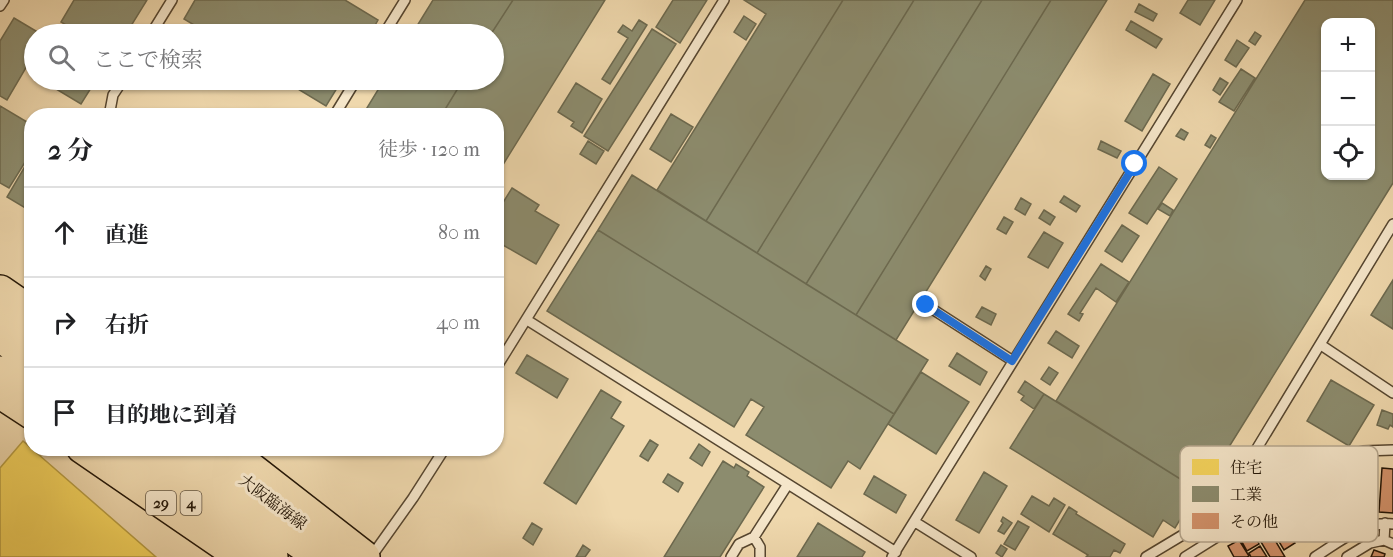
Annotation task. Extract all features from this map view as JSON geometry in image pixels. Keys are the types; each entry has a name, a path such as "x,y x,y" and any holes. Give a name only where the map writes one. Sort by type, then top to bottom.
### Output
{"highway":[{"path":"0,292 24,330"},
{"path":"0,373 24,390"},
{"path":"0,379 24,392"},
{"name":"4","path":"123,456 270,557"},
{"name":"4","path":"177,456 322,557"},
{"path":"233,456 363,557"}],"main road":[{"path":"0,313 24,331"},
{"path":"0,393 24,409"},
{"name":"29","path":"94,456 241,557"},
{"name":"大阪臨海線","path":"210,456 347,557"}],"lane":[{"path":"0,6 4,0"},
{"path":"157,24 172,0"},
{"path":"390,24 405,0"},
{"path":"504,356 724,0"},
{"path":"527,320 788,483 894,554 1237,0"},
{"path":"111,108 116,90"},
{"path":"339,108 350,90"},
{"path":"1259,446 1393,225"},
{"path":"926,305 1012,361"},
{"path":"1321,345 1393,393"},
{"path":"1378,450 1393,450"},
{"path":"371,557 440,456"},
{"path":"731,557 739,544 754,537 788,483"},
{"path":"915,522 971,557"},
{"path":"1347,557 1370,543 1389,542 1389,523"},
{"path":"754,537 760,547 760,557"},
{"path":"1146,557 1180,537"},
{"path":"1185,557 1209,542"},
{"path":"1315,557 1339,542"}],"building: 住宅":[{"path":"23,441 24,456 40,456 156,557 0,557 0,468"}],"building: 工業":[{"path":"74,0 147,0 132,24 64,24 61,22"},
{"path":"195,0 345,0 378,20 376,24 192,24 184,19"},
{"path":"433,0 513,0 497,24 418,24"},
{"path":"513,0 605,0 504,163 504,108 446,108 457,90 504,90 504,24 497,24"},
{"path":"673,0 707,0 680,43 656,27"},
{"path":"744,0 843,0 706,221 657,190 766,14"},
{"path":"843,0 914,0 757,253 706,221"},
{"path":"914,0 982,0 806,284 757,253"},
{"path":"982,0 1051,0 856,315 806,284"},
{"path":"1051,0 1107,0 896,340 856,315"},
{"path":"1188,0 1215,0 1200,25 1180,13"},
{"path":"1305,0 1393,0 1393,183 1230,446 1180,446 1180,479 1056,401"},
{"path":"1139,4 1157,14 1153,21 1135,12"},
{"path":"744,16 756,24 746,40 734,32"},
{"path":"14,18 24,24 24,71 7,100 0,96 0,41"},
{"path":"639,20 647,25 610,84 602,79 628,38 618,32 623,25 632,31"},
{"path":"1131,21 1162,39 1156,48 1126,30"},
{"path":"652,29 676,44 608,151 584,136"},
{"path":"1255,32 1261,36 1255,45 1249,41"},
{"path":"1237,40 1249,48 1236,67 1225,60"},
{"path":"1241,69 1255,78 1234,111 1219,102"},
{"path":"1153,74 1170,84 1142,131 1125,121"},
{"path":"1220,78 1228,83 1220,95 1213,90"},
{"path":"576,83 602,99 582,133 571,126 574,122 558,112"},
{"path":"58,90 90,90 81,104"},
{"path":"300,90 336,90 326,106"},
{"path":"378,90 457,90 446,108 367,108"},
{"path":"0,106 24,120 24,164 9,188 0,183"},
{"path":"671,114 693,127 671,162 650,149"},
{"path":"1181,129 1188,133 1184,140 1176,136"},
{"path":"1211,135 1216,138 1210,148 1205,145"},
{"path":"588,141 604,151 596,164 580,154"},
{"path":"1101,141 1121,151 1117,158 1098,149"},
{"path":"1159,167 1177,179 1147,224 1129,213"},
{"path":"24,168 24,207 7,197"},
{"path":"632,175 928,360 894,414 598,230"},
{"path":"512,188 539,205 535,211 559,225 536,264 504,246 504,201"},
{"path":"1064,196 1080,206 1076,212 1060,202"},
{"path":"1021,198 1031,204 1025,215 1015,209"},
{"path":"1162,203 1173,210 1170,216 1158,209"},
{"path":"1044,210 1055,217 1050,225 1039,218"},
{"path":"1004,217 1013,222 1006,234 997,229"},
{"path":"1122,225 1139,236 1122,262 1105,251"},
{"path":"598,230 894,414 860,469 848,461 831,488 746,435 764,407 751,399 734,427 547,311"},
{"path":"1044,232 1063,243 1048,268 1028,257"},
{"path":"1101,264 1129,282 1116,302 1096,288 1080,313 1083,314 1079,321 1068,314"},
{"path":"986,266 991,269 985,280 980,276"},
{"path":"1393,280 1393,329 1371,315"},
{"path":"982,307 996,314 991,325 976,317"},
{"path":"1056,331 1079,346 1072,358 1048,343"},
{"path":"957,353 987,372 980,385 949,366"},
{"path":"527,355 568,379 557,398 516,373"},
{"path":"1049,367 1058,373 1050,385 1041,379"},
{"path":"921,372 969,402 936,454 888,424"},
{"path":"1331,380 1374,405 1349,446 1307,421"},
{"path":"1025,381 1044,394 1034,409 1021,400 1024,396 1018,392"},
{"path":"601,390 621,402 611,418 624,426 576,504 544,483"},
{"path":"1044,394 1180,479 1180,520 1175,528 1163,520 1153,537 1010,448"},
{"path":"1382,410 1393,414 1393,427 1390,425 1388,429 1377,425"},
{"path":"650,440 658,445 648,461 640,456"},
{"path":"699,444 710,452 702,466 690,458"},
{"path":"723,461 734,468 736,464 749,472 747,476 764,487 720,557 664,557"},
{"path":"984,472 1007,486 979,533 956,520"},
{"path":"668,474 683,483 678,492 663,482"},
{"path":"874,476 906,495 896,513 864,494"},
{"path":"1032,496 1049,506 1054,498 1065,505 1049,532 1021,514"},
{"path":"1069,507 1077,512 1076,514 1125,544 1120,553 1114,550 1110,557 1086,557 1088,555 1053,534"},
{"path":"1003,517 1012,523 1004,534 998,531 1003,523 1001,521"},
{"path":"1018,521 1029,527 1015,550 1004,544"},
{"path":"532,523 542,529 533,545 523,538"},
{"path":"818,523 865,552 862,557 797,557"},
{"path":"583,545 590,550 585,557 576,557"},
{"path":"1001,545 1007,549 1002,557 996,553"}],"building: その他":[{"path":"1382,468 1393,469 1393,513 1379,512"},
{"path":"1240,542 1249,556 1234,557 1228,546"},
{"path":"1242,542 1258,542 1259,544 1247,551"},
{"path":"1261,542 1276,542 1285,557 1270,557"},
{"path":"1279,542 1294,542 1295,543 1284,550"},
{"path":"1260,546 1267,557 1251,557 1249,553"},
{"path":"1374,550 1385,554 1384,557 1371,557"}],"route":[{"path":"926,305 1012,361 1135,164"}]}
